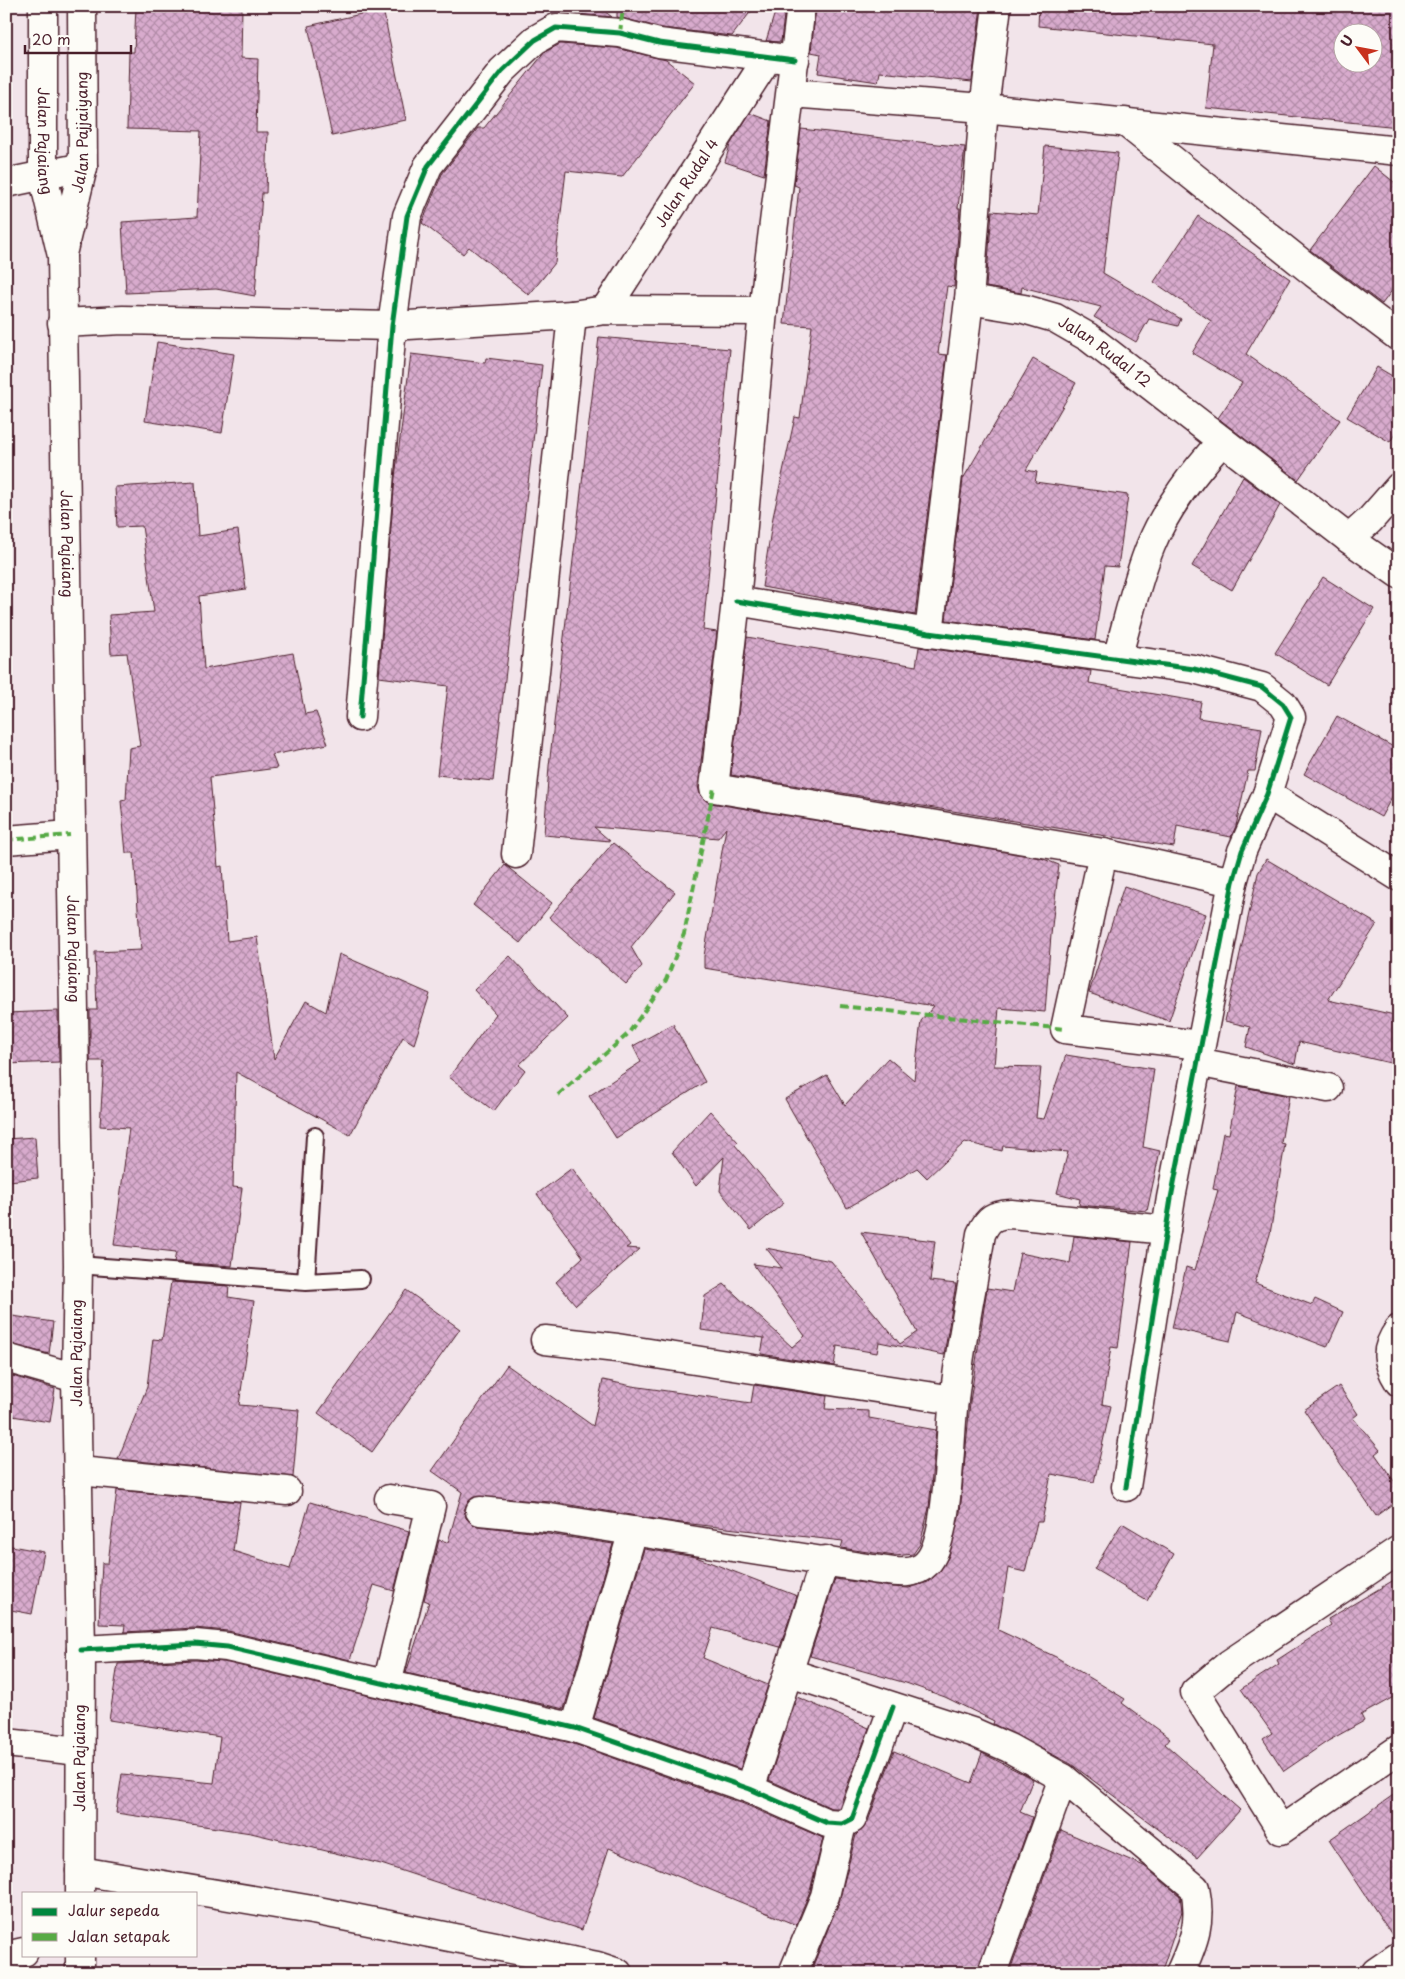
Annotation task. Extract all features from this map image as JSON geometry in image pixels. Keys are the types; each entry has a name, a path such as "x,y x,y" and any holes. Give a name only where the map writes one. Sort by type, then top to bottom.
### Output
{"street":[{"name":"Jalan Pajaiang","path":"43,6 43,176 62,256 78,1265 76,1378 79,1471 80,1882"},
{"name":"Jalan Pajjaiyang","path":"62,256 83,167 82,6"},
{"path":"801,6 763,311 736,601 714,788 1103,853 1233,882"},
{"path":"929,633 969,300 984,108 998,6"},
{"path":"360,716 392,326 407,216 428,166 502,71 535,40 556,28 620,33 659,42 795,60"},
{"name":"Jalan Rudal 4","path":"605,310 769,56"},
{"path":"791,93 984,108 1399,151"},
{"path":"1125,122 1314,273 1399,337"},
{"path":"6,183 83,167"},
{"name":"Jalan Rudal 12","path":"969,300 1024,309 1055,318 1088,337 1349,538 1399,574"},
{"path":"62,323 123,320 392,326 572,315 605,310 763,311"},
{"path":"516,854 572,315"},
{"path":"1116,658 1151,544 1170,509 1192,476 1222,441"},
{"path":"1349,538 1370,520 1399,487"},
{"path":"736,601 929,633 1194,669 1262,687 1283,704 1291,717 1268,794 1242,851 1233,882 1166,1230 1126,1487"},
{"path":"1268,794 1399,877"},
{"path":"6,840 70,835"},
{"path":"1103,853 1065,1029 1199,1053 1328,1088"},
{"path":"480,1511 550,1518 902,1572 914,1572 927,1564 938,1547 948,1481 954,1400 981,1234 987,1220 996,1215 1011,1214 1166,1230"},
{"path":"1399,1329 1387,1354 1390,1368 1399,1382"},
{"path":"545,1340 617,1348 954,1400"},
{"path":"6,1358 76,1378"},
{"path":"79,1471 287,1491"},
{"path":"387,1684 431,1506 389,1499"},
{"path":"575,1728 632,1531"},
{"path":"1399,1550 1229,1664 1195,1692 1199,1702 1281,1830 1399,1749"},
{"path":"750,1789 790,1673 825,1560"},
{"path":"80,1650 212,1644 387,1684 575,1728 750,1789 827,1824 842,1824 852,1819 858,1807 893,1707"},
{"path":"790,1673 992,1741 1063,1778 1195,1888 1199,1908 1195,1939 1180,1973"},
{"path":"6,1743 80,1751"},
{"path":"992,1973 1063,1778"},
{"path":"793,1973 825,1896 842,1824"},
{"path":"80,1882 162,1892"},
{"path":"198,1896 318,1911 597,1966 618,1973"},
{"path":"6,1956 22,1952"},
{"path":"80,1956 80,1973"},
{"path":"1376,1972 1399,1956"}],"lane":[{"path":"306,1282 316,1136"},
{"path":"78,1265 306,1282 362,1279"}],"building":[{"path":"136,6 242,6 241,58 258,59 256,132 268,132 266,193 262,193 255,296 216,289 126,293 122,222 197,217 201,131 127,129 129,52 134,52"},
{"path":"582,6 598,6 612,17 576,14"},
{"path":"617,6 755,6 732,36 662,28 617,17"},
{"path":"777,6 785,6 781,42 766,41"},
{"path":"816,6 981,6 972,82 880,72 878,82 818,73 821,54 811,52"},
{"path":"1039,6 1399,6 1399,127 1206,108 1213,44 1038,26"},
{"path":"383,9 406,120 332,136 308,26"},
{"path":"560,44 617,48 666,60 695,83 622,177 566,171 555,263 529,295 469,247 463,254 422,223 442,174 478,128 484,128 545,52"},
{"path":"750,113 771,121 764,175 725,162 730,145"},
{"path":"801,129 965,147 958,208 960,208 954,287 947,286 938,354 947,355 915,615 762,587 773,517 795,417 800,418 812,326 784,324 799,187 794,185"},
{"path":"1045,146 1118,153 1103,273 1181,319 1178,326 1149,319 1136,342 1094,317 1101,307 1022,287 1021,293 986,287 992,211 1038,215"},
{"path":"1374,166 1399,186 1399,281 1382,304 1310,250"},
{"path":"1198,216 1290,279 1246,354 1340,420 1298,480 1218,418 1242,383 1192,353 1211,321 1154,282"},
{"path":"599,337 730,349 703,630 717,632 698,786 700,794 711,803 1041,858 1059,865 1045,1012 999,1008 994,1066 1041,1067 1036,1118 1044,1119 1066,1055 1154,1069 1143,1147 1160,1151 1147,1211 1079,1205 1080,1199 1057,1193 1068,1152 1003,1146 1002,1151 965,1142 927,1178 917,1168 847,1208 785,1099 827,1075 845,1105 888,1058 914,1080 921,1021 934,1006 704,968 704,956 726,828 718,838 594,827 610,841 544,835 549,766"},
{"path":"157,342 234,354 222,433 145,421"},
{"path":"411,354 485,363 486,358 542,365 493,781 437,775 448,686 379,677 395,477"},
{"path":"1033,359 1076,383 1026,470 1037,472 1035,482 1128,495 1118,567 1105,566 1095,640 946,620 963,479"},
{"path":"1377,367 1399,380 1399,427 1390,442 1347,417"},
{"path":"1243,477 1280,505 1232,590 1192,566"},
{"path":"195,482 198,536 238,530 246,589 199,596 204,669 293,653 305,714 316,712 328,744 272,755 277,768 210,777 218,867 222,866 227,941 257,937 274,1059 306,1001 326,1012 339,954 430,994 414,1044 403,1037 350,1135 236,1072 233,1187 242,1188 232,1266 174,1262 176,1252 114,1245 129,1128 100,1126 104,1061 90,1061 90,1010 97,1010 95,952 141,950 134,853 126,853 121,801 126,800 129,748 140,746 127,653 111,654 109,615 154,612 142,526 117,527 115,487"},
{"path":"1323,577 1374,609 1327,685 1275,653"},
{"path":"747,637 916,666 919,647 1091,671 1089,683 1201,702 1198,718 1262,728 1255,771 1248,771 1236,826 1231,837 1177,826 1174,847 731,775"},
{"path":"1337,716 1399,750 1399,784 1381,817 1304,774"},
{"path":"613,843 675,892 631,947 642,966 626,984 549,917"},
{"path":"1266,859 1377,924 1328,1000 1399,1016 1399,1065 1299,1042 1295,1064 1246,1047 1250,1027 1225,1021 1258,873"},
{"path":"505,865 552,903 520,943 473,905"},
{"path":"1124,886 1206,914 1169,1021 1089,993"},
{"path":"510,956 568,1018 519,1065 525,1070 494,1111 449,1077 496,1014 474,990"},
{"path":"58,1011 59,1062 6,1064 6,1013"},
{"path":"673,1024 705,1082 616,1138 589,1096 641,1062 633,1046"},
{"path":"1238,1086 1289,1096 1281,1143 1285,1144 1270,1234 1255,1283 1312,1305 1315,1299 1343,1312 1327,1347 1237,1312 1230,1341 1172,1328 1186,1267 1195,1270 1218,1190 1213,1189 1223,1133 1229,1134"},
{"path":"710,1111 738,1142 735,1145 784,1203 751,1230 720,1191 724,1157 696,1186 672,1152"},
{"path":"35,1137 38,1178 9,1181 6,1139"},
{"path":"572,1168 630,1245 626,1248 640,1249 576,1305 556,1282 583,1257 537,1194"},
{"path":"861,1232 935,1241 930,1281 956,1284 944,1355 879,1342 877,1353 837,1346 834,1366 761,1354 764,1338 701,1330 705,1296 724,1284 792,1347 805,1336 753,1264 782,1268 766,1248 831,1261 900,1344 917,1332"},
{"path":"1074,1236 1132,1242 1118,1348 1111,1347 1102,1404 1111,1406 1094,1482 1051,1474 1042,1522 1037,1522 1025,1572 1008,1568 998,1630 1056,1657 1125,1699 1122,1703 1170,1738 1165,1744 1240,1810 1197,1858 1071,1764 993,1724 994,1721 945,1697 906,1683 810,1656 835,1579 909,1588 928,1582 940,1571 949,1556 960,1513 970,1402 987,1288 1012,1292 1020,1253 1070,1263"},
{"path":"171,1282 229,1286 228,1297 254,1301 239,1405 299,1410 293,1477 118,1459 147,1387 153,1339 162,1340"},
{"path":"406,1290 460,1329 372,1452 318,1413"},
{"path":"6,1315 53,1322 49,1354 6,1343"},
{"path":"507,1365 593,1426 603,1380 751,1403 754,1385 827,1396 825,1409 869,1411 869,1418 936,1430 929,1508 920,1544 913,1554 895,1556 841,1548 843,1541 673,1522 552,1502 474,1497 468,1502 464,1510 466,1518 478,1526 613,1544 564,1709 406,1673 429,1602 424,1600 439,1540 448,1542 462,1492 432,1471"},
{"path":"6,1374 55,1389 50,1422 6,1415"},
{"path":"1339,1386 1358,1414 1353,1418 1380,1450 1375,1454 1399,1488 1399,1499 1376,1516 1304,1410"},
{"path":"117,1490 240,1502 233,1551 290,1569 310,1502 409,1531 394,1591 374,1585 350,1660 228,1631 194,1628 124,1632 125,1625 99,1624 102,1563 108,1563"},
{"path":"1122,1523 1174,1554 1147,1601 1094,1569"},
{"path":"6,1545 44,1552 32,1614 6,1609"},
{"path":"644,1549 696,1557 797,1596 780,1647 713,1628 703,1658 768,1685 740,1769 594,1718"},
{"path":"1399,1577 1399,1694 1361,1715 1364,1721 1328,1741 1284,1771 1263,1739 1272,1733 1241,1689 1279,1664 1277,1660 1331,1625 1328,1619"},
{"path":"195,1660 224,1662 571,1743 744,1804 823,1838 810,1891 796,1925 609,1848 582,1930 381,1864 251,1833 116,1813 122,1774 214,1783 220,1737 109,1720 118,1664"},
{"path":"797,1697 869,1728 839,1808 831,1808 769,1780"},
{"path":"894,1751 971,1783 982,1753 1033,1779 1020,1812 1032,1817 977,1973 810,1973 839,1902 856,1835 867,1824"},
{"path":"1399,1791 1399,1941 1396,1941 1329,1840"},
{"path":"1061,1830 1144,1866 1180,1896 1182,1911 1161,1973 1009,1973"}],"marked path":[{"path":"620,33 623,6"},
{"path":"558,1095 628,1034 666,980 684,934 714,788"},
{"path":"6,840 70,835"},
{"path":"840,1006 1065,1029"}],"cycle path":[{"path":"360,717 392,326 407,216 428,166 502,71 535,40 556,28 620,33 659,43 795,60"},
{"path":"736,601 929,633 1194,669 1262,687 1283,704 1291,717 1267,794 1242,851 1233,882 1171,1198 1126,1487"},
{"path":"81,1650 195,1644 227,1647 575,1728 750,1789 827,1823 842,1824 852,1819 893,1707"}]}
